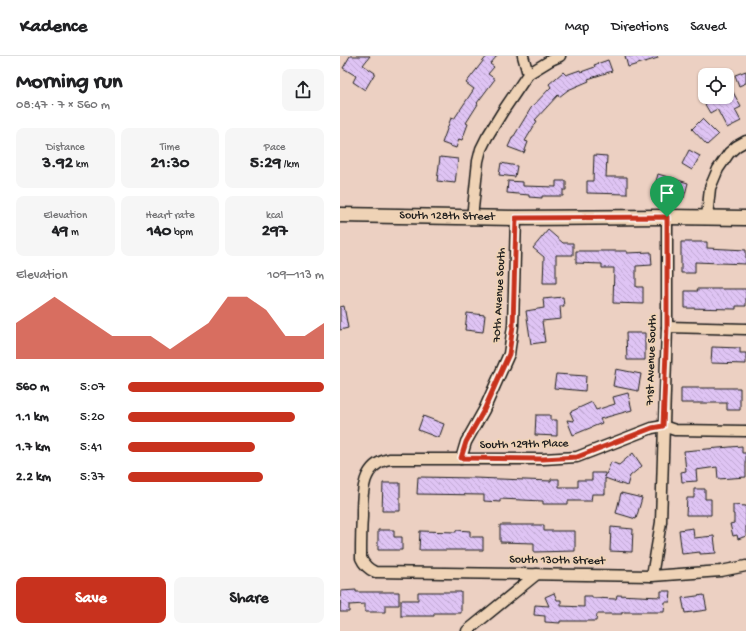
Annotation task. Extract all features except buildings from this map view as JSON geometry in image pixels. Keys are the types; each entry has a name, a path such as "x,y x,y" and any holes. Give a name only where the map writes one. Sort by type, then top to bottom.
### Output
{"street":[{"path":"523,56 528,74"},
{"path":"472,218 478,161 481,149 487,137 528,74 560,56"},
{"path":"707,217 710,188 718,169 729,153 746,140"},
{"name":"South 128th Street","path":"340,215 472,218 746,218"},
{"name":"71st Avenue South","path":"652,576 660,522 667,327 667,217"},
{"name":"70th Avenue South","path":"461,458 466,442 484,410 509,354 513,326 516,218"},
{"path":"667,327 746,329"},
{"name":"South 129th Place","path":"368,569 363,564 361,558 362,494 366,478 378,462 390,458 543,459 577,457 652,428 663,426 675,430 746,431"},
{"name":"South 130th Street","path":"368,569 376,572 652,576 721,571 746,566"},
{"path":"468,631 537,574"}],"route":[{"path":"667,217 667,327 663,426 652,428 577,457 543,459 461,458 466,442 484,410 509,354 513,326 516,218 667,217"}]}
